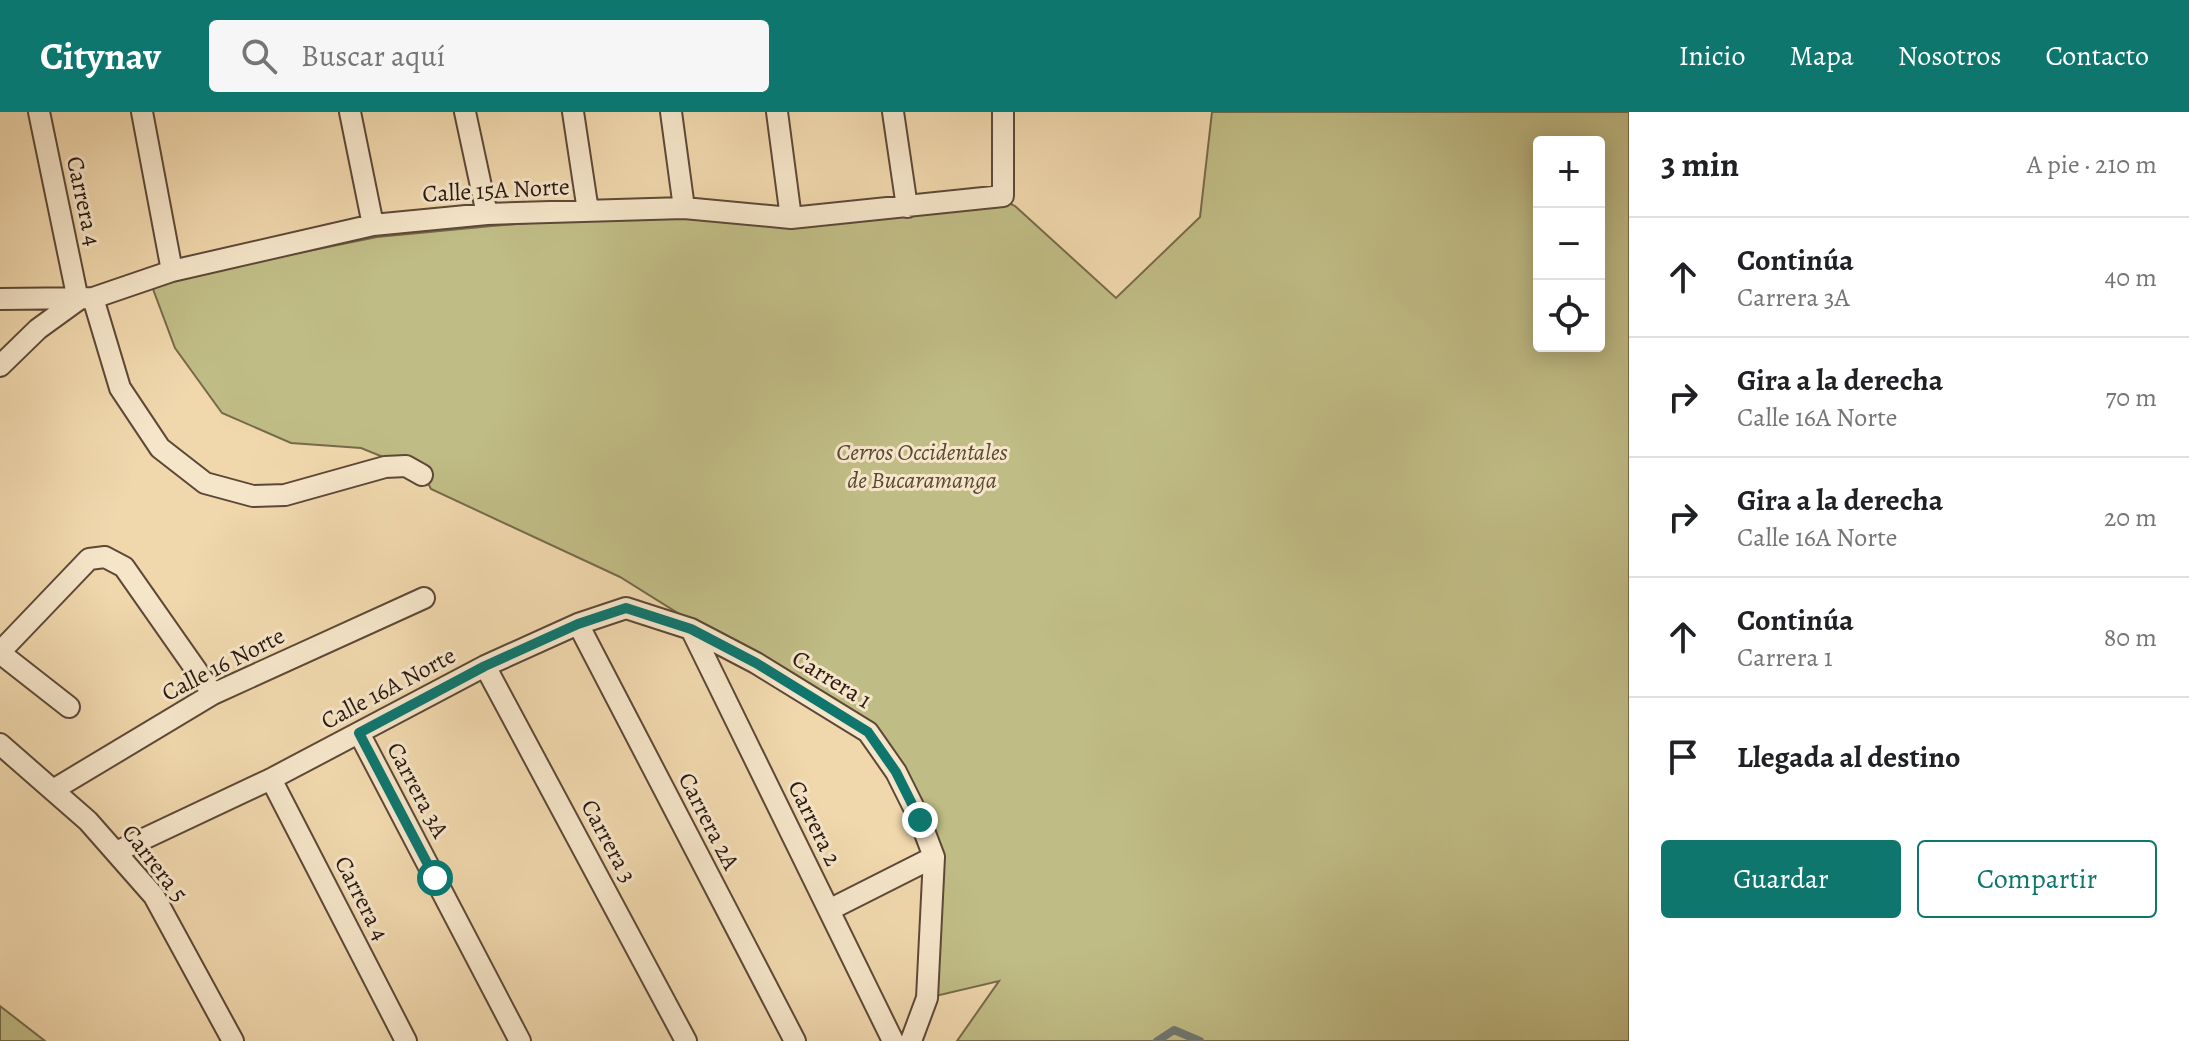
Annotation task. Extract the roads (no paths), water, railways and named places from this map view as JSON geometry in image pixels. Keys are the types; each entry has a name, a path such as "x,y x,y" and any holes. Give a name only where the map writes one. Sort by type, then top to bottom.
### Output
{"street":[{"name":"Carrera 4","path":"39,112 85,299 120,388 160,448 205,483 253,496 285,495 385,467 406,466 422,475"},
{"path":"142,112 172,271"},
{"path":"350,112 373,225"},
{"path":"465,112 487,214"},
{"path":"573,112 588,211"},
{"path":"671,112 684,208"},
{"path":"777,112 791,218"},
{"path":"893,112 907,207"},
{"name":"Calle 15A Norte","path":"0,299 85,299 172,271 373,225 487,214 684,208 791,218 1003,196 1003,112"},
{"path":"0,366 38,329 85,299"},
{"path":"69,707 0,652 89,559 105,557 124,567 213,694"},
{"name":"Calle 16 Norte","path":"53,790 213,694 424,598"},
{"name":"Calle 16A Norte","path":"116,852 271,779 485,666 578,624 626,608 691,629"},
{"name":"Carrera 2A","path":"578,624 795,1041"},
{"name":"Carrera 1","path":"691,629 756,663 868,732 896,772 934,857 927,998 911,1041"},
{"name":"Carrera 2","path":"691,629 893,1041"},
{"name":"Carrera 3","path":"485,666 686,1041"},
{"name":"Carrera 3A","path":"359,733 520,1041"},
{"name":"Carrera 5","path":"0,744 88,821 154,896 233,1041"},
{"name":"Carrera 4","path":"271,779 406,1041"},
{"path":"829,910 934,857"}],"waterway":[{"path":"1157,1041 1174,1030 1200,1041"}],"park label":[{"name":"Cerros Occidentales de Bucaramanga","path":"922,466"}]}
